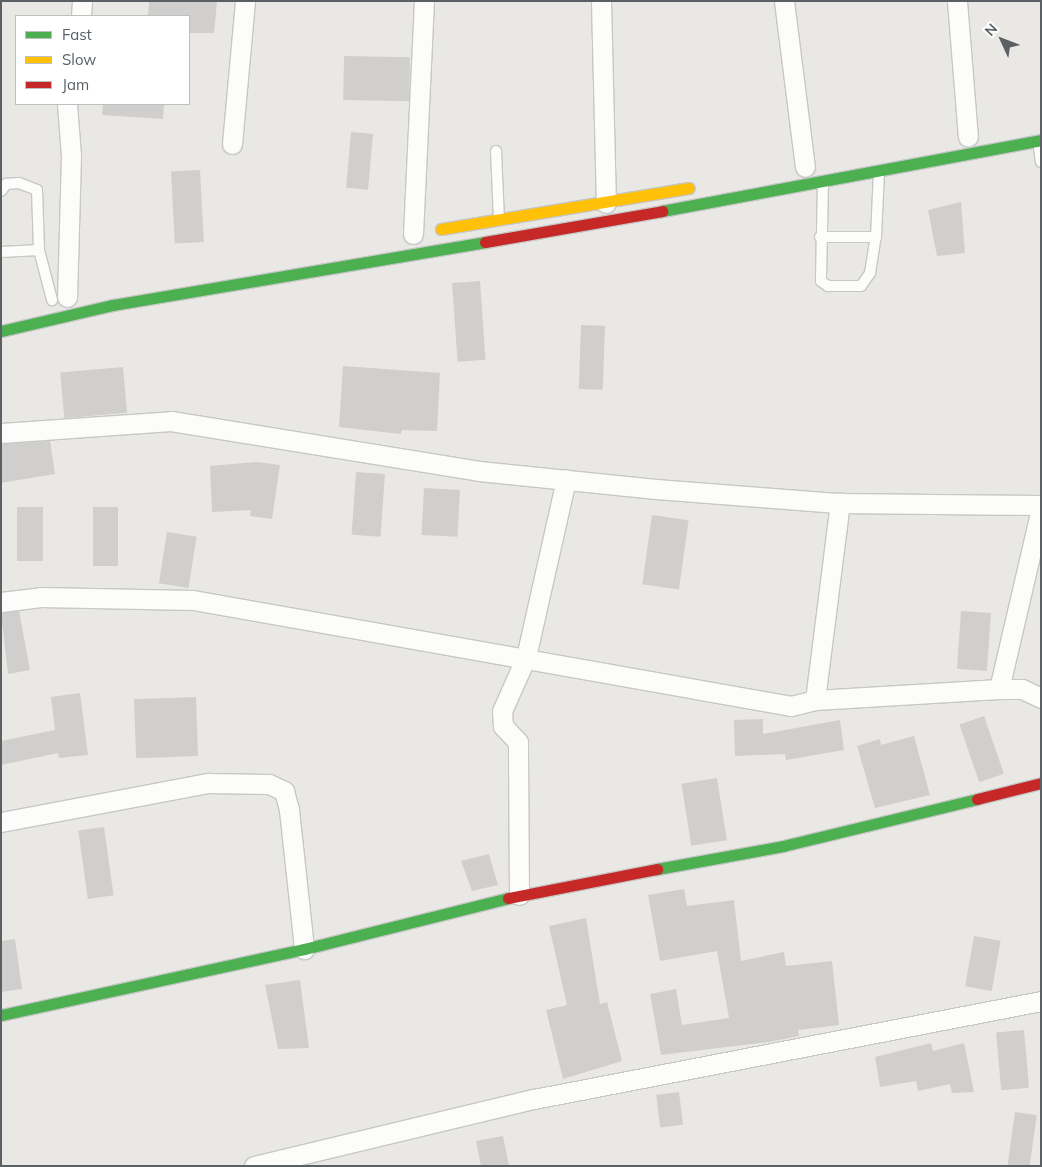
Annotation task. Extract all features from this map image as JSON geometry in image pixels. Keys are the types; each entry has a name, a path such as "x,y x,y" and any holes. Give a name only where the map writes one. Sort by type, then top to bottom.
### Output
{"street":[{"path":"81,15 82,1"},
{"path":"232,144 245,1"},
{"path":"424,1 408,235 701,186"},
{"path":"601,1 606,203"},
{"path":"784,1 806,167"},
{"path":"957,1 965,137"},
{"path":"35,304 68,297 71,156 67,105"},
{"path":"1,331 114,305 823,182 1039,140"},
{"path":"1,432 171,421 479,471 566,480 840,503 1041,507 999,689"},
{"path":"518,895 518,742 503,726 502,711 526,657 566,480"},
{"path":"815,700 840,503"},
{"path":"1,602 41,597 193,600 408,641 526,657 745,700 791,706 815,700 999,689 1022,689 1041,698"},
{"path":"1,1015 304,949 518,895 784,846 1041,782"},
{"path":"1,822 208,783 269,784 284,791 289,810 304,949"},
{"path":"254,1166 534,1099 1041,1001"}],"lane":[{"path":"1039,140 1041,162"},
{"path":"496,151 499,220"},
{"path":"823,182 820,237 821,281 828,286 861,286 870,273 876,237 879,172"},
{"path":"1,191 6,184 19,182 37,190 39,250 68,297"},
{"path":"820,237 876,237"},
{"path":"1,252 39,250"}],"building":[{"path":"149,1 217,2 214,33 190,33 190,15 148,15"},
{"path":"344,56 410,57 409,101 343,100"},
{"path":"103,105 164,105 163,119 102,115"},
{"path":"351,132 373,134 368,190 346,188"},
{"path":"200,170 204,242 175,243 171,172"},
{"path":"961,202 965,253 937,256 928,210"},
{"path":"480,281 486,360 458,362 452,283"},
{"path":"581,325 605,326 603,390 579,389"},
{"path":"343,366 440,373 437,431 402,430 401,434 339,427"},
{"path":"123,367 127,413 64,418 60,372"},
{"path":"50,441 55,474 1,483 1,444"},
{"path":"257,462 280,465 272,519 250,516 251,510 212,512 210,466"},
{"path":"356,472 385,474 381,537 352,535"},
{"path":"424,488 460,490 457,537 422,535"},
{"path":"17,507 43,507 43,561 17,561"},
{"path":"93,507 118,507 118,566 93,566"},
{"path":"652,515 689,520 679,589 642,584"},
{"path":"167,532 197,537 188,588 159,583"},
{"path":"19,611 30,670 8,674 1,613"},
{"path":"961,611 991,613 987,671 957,669"},
{"path":"80,693 88,755 59,758 58,753 1,765 1,741 55,730 51,697"},
{"path":"196,697 198,756 136,758 134,699"},
{"path":"984,716 1004,774 979,782 959,724"},
{"path":"763,719 763,734 840,720 844,750 786,760 785,754 735,756 734,720"},
{"path":"914,736 930,795 875,808 857,746 880,739 881,745"},
{"path":"717,778 727,840 691,846 681,784"},
{"path":"104,827 114,895 88,899 78,831"},
{"path":"489,854 498,885 472,891 461,861"},
{"path":"684,889 687,906 734,900 741,961 784,952 786,966 832,961 839,1025 798,1030 799,1036 769,1042 661,1055 650,994 676,989 682,1025 729,1018 717,951 660,961 648,895"},
{"path":"586,918 600,1004 607,1002 622,1061 563,1079 546,1010 567,1005 549,926"},
{"path":"974,936 1001,941 992,991 965,986"},
{"path":"15,939 22,989 1,992 1,941"},
{"path":"300,980 309,1048 278,1049 265,985"},
{"path":"1024,1030 1029,1088 1001,1090 996,1032"},
{"path":"931,1043 933,1051 964,1043 974,1092 952,1093 950,1084 918,1091 916,1081 880,1087 875,1057"},
{"path":"679,1092 683,1125 660,1128 656,1095"},
{"path":"1015,1112 1037,1115 1030,1166 1007,1166"},
{"path":"503,1136 509,1166 481,1166 476,1141"}],"traffic: fast":[{"path":"662,211 1041,140"},
{"path":"1,331 113,305 485,242"},
{"path":"657,869 783,846 977,799"},
{"path":"1,1015 304,949 508,898"}],"traffic: slow":[{"path":"441,229 689,188"}],"traffic: jam":[{"path":"485,242 662,211"},
{"path":"977,799 1041,783"},
{"path":"508,898 657,869"}]}
